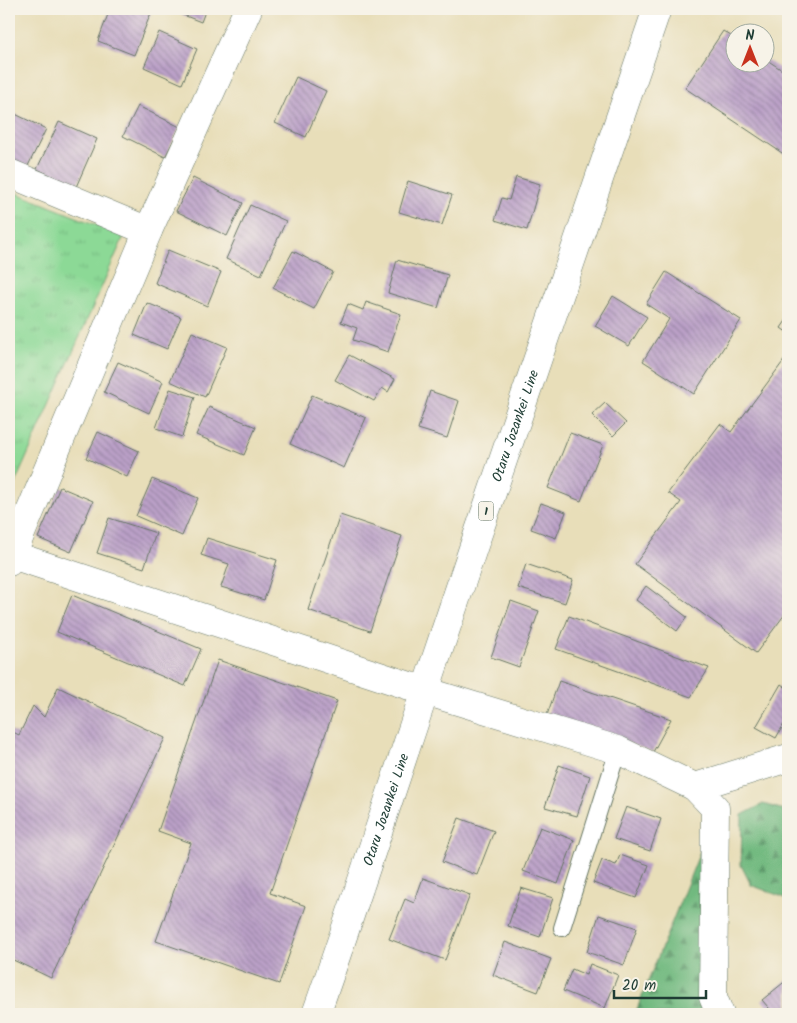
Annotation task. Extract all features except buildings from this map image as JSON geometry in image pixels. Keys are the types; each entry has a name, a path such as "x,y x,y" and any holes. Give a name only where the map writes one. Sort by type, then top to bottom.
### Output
{"street":[{"path":"248,9 148,231 10,557 425,692 618,750 695,787 715,808 713,997 720,1014"},
{"name":"Otaru Jozankei Line","path":"316,1014 657,9"},
{"path":"9,173 148,231"},
{"path":"695,787 788,758"}],"lane":[{"path":"562,928 618,750"}],"green space":[{"path":"9,190 124,236 9,497"},
{"path":"763,804 788,811 788,899 751,885 741,865 742,815"},
{"path":"702,847 701,1014 635,1014"}]}
